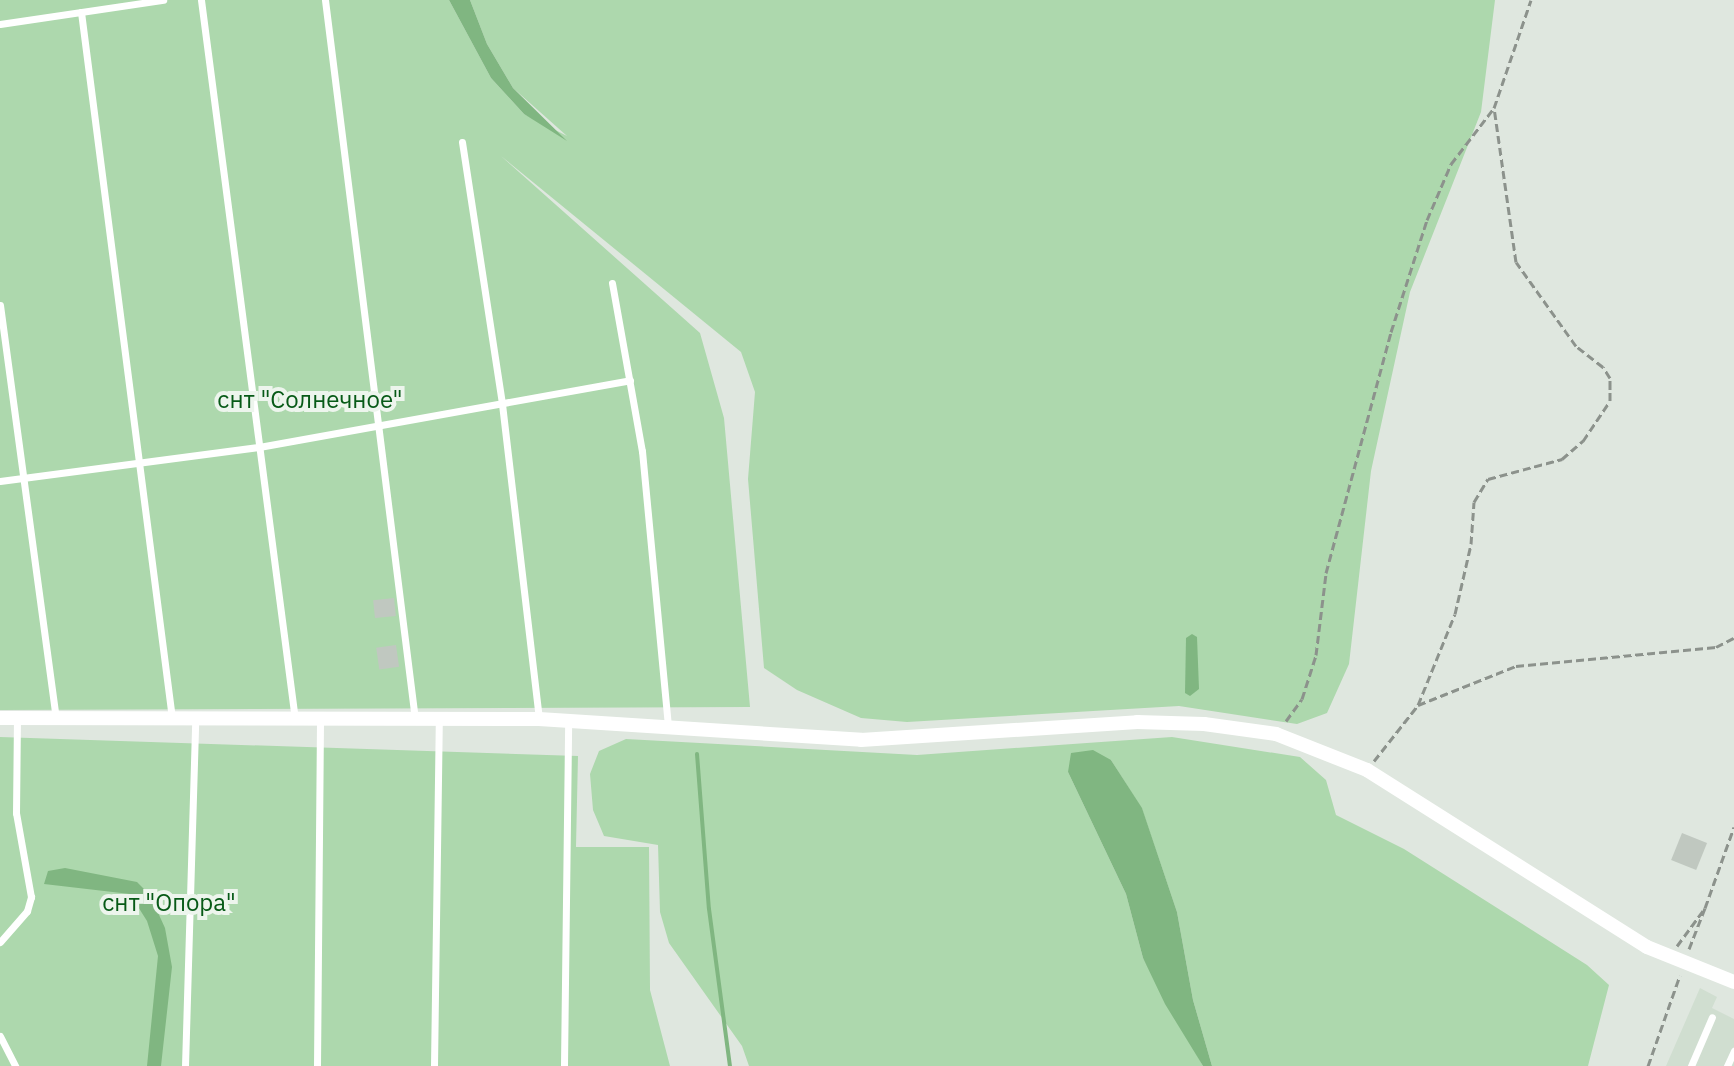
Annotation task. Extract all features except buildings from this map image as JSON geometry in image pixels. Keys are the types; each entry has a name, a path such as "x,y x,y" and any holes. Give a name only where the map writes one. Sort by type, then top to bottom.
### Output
{"street":[{"path":"0,718 296,722 539,719 668,725 861,740 1137,722 1204,724 1276,734 1367,770 1647,947 1734,982"}],"lane":[{"path":"92,0 94,10"},
{"path":"0,24 163,0"},
{"path":"201,0 296,722"},
{"path":"325,0 415,720"},
{"path":"81,12 172,720"},
{"path":"462,142 502,404 539,719"},
{"path":"612,283 630,380 668,725"},
{"path":"0,305 56,719"},
{"path":"0,481 259,447 630,380"},
{"path":"0,942 27,911 31,897 16,813 17,718"},
{"path":"185,1066 195,720"},
{"path":"434,1066 439,720"},
{"path":"564,1065 568,720"},
{"path":"317,1066 320,721"},
{"path":"1691,1066 1712,1017"},
{"path":"0,1036 15,1066"},
{"path":"1727,1066 1734,1051"}],"path":[{"path":"1276,734 1302,699 1316,655 1326,573 1391,332 1427,220 1451,164 1494,108 1531,0"},
{"path":"1367,770 1418,705 1455,614 1471,544 1474,502 1488,479 1562,459 1583,441 1610,401 1610,378 1603,367 1576,346 1516,262 1494,108"},
{"path":"1418,705 1516,666 1716,647 1734,638"},
{"path":"1678,959 1705,908 1734,827"},
{"path":"1648,1066 1678,959 1681,936 1705,908"}],"shaded area":[{"path":"449,0 470,0 487,44 513,88 567,141 524,114 491,78"},
{"path":"1192,634 1197,637 1199,689 1190,696 1185,693 1186,638"},
{"path":"1093,750 1111,760 1142,808 1177,912 1193,1000 1212,1066 1203,1066 1165,1004 1143,958 1126,894 1068,772 1071,753"},
{"path":"65,868 137,882 150,895 165,928 172,967 161,1066 147,1066 158,956 147,921 130,894 44,884 48,871"},
{"path":"1700,988 1717,997 1712,1008 1734,1019 1734,1066 1666,1066"}],"green space":[{"name":"снт \"Солнечное\"","path":"0,0 449,0 491,78 524,114 567,136 513,88 487,44 470,0 1495,0 1481,112 1410,292 1371,471 1349,664 1327,713 1297,724 1179,706 907,722 861,718 797,690 764,668 748,479 755,392 741,352 501,156 700,333 724,418 750,707 0,710"},
{"name":"снт \"Опора\"","path":"0,737 578,756 576,847 649,847 650,990 670,1066 0,1066"},
{"path":"1172,737 1300,757 1326,780 1336,815 1404,849 1587,965 1609,985 1588,1066 1212,1066 1193,1000 1177,912 1142,809 1111,760 1068,772 1126,894 1143,958 1203,1066 749,1066 742,1046 669,943 660,912 658,845 604,836 593,810 590,774 599,751 626,739 917,755"}],"waterway":[{"path":"697,754 709,909 730,1066"}]}
